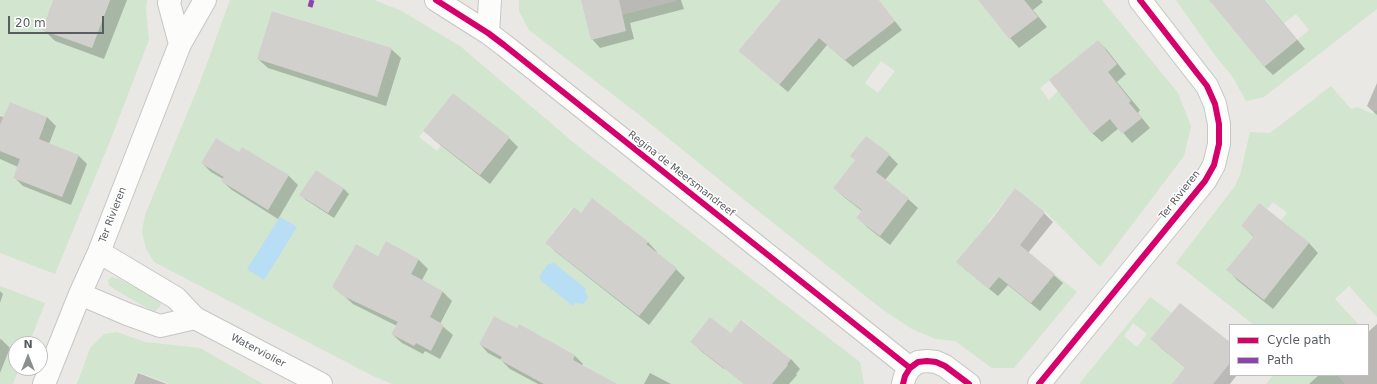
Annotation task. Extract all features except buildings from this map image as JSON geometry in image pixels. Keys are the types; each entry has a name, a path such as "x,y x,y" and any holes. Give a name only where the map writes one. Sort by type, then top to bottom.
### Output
{"street":[{"path":"170,0 169,3 180,44"},
{"name":"Ter Rivieren","path":"44,384 80,294 99,252 180,44 205,0"},
{"name":"Regina de Meersmandreef","path":"436,0 488,33 907,376 918,362 936,362 945,366 969,384"},
{"path":"488,33 490,0"},
{"name":"Ter Rivieren","path":"1039,384 1205,181 1214,165 1219,144 1219,124 1215,104 1207,86 1140,0"},
{"name":"Waterviolier","path":"99,252 176,298 195,318 321,384"},
{"path":"80,294 160,326 195,318"}],"green space":[{"path":"0,0 53,0 42,30 92,48 110,0 147,0 146,9 149,40 110,141 55,274 0,253 0,151 20,159 13,178 62,197 79,155 39,139 47,117 10,102 4,116 0,115"},
{"path":"230,0 374,0 400,10 460,46 579,147 860,362 864,384 772,384 784,368 785,369 791,359 742,320 731,333 710,317 690,342 761,384 582,384 590,369 573,360 575,355 519,325 517,328 494,316 479,344 502,357 500,360 544,384 392,384 373,376 154,262 146,249 142,231 145,215 199,85","holes":["273,11 392,48 377,97 257,59","453,93 510,137 480,175 441,145 437,151 419,137","216,138 239,152 242,147 289,175 268,210 221,181 223,177 201,163","316,170 344,188 328,213 313,203","592,198 648,241 646,244 676,268 639,316 545,243 573,207 581,213","386,241 419,259 411,274 443,291 430,317 444,325 431,350 391,334 398,321 332,288 356,244 378,256"]},
{"path":"519,0 592,0 622,15 676,0 781,0 738,51 779,85 819,38 835,52 846,39 864,7 882,32 895,21 879,0 978,0 1009,39 1038,17 1025,0 1102,0 1178,93 1191,126 1184,156 1100,267 1034,200 1045,212 1015,188 988,222 994,227 999,277 1031,303 1055,274 1077,292 1014,368 992,368 955,341 936,339 912,329 883,310 642,117 529,30 519,11","holes":["1098,40 1117,64 1108,72 1131,100 1129,103 1141,118 1122,134 1110,119 1058,91 1049,100 1040,88","881,61 895,71 878,93 865,83","855,160 876,172 909,198 880,236 856,218 862,210 833,188"]},
{"path":"1176,0 1216,0 1212,4 1264,67 1309,30 1296,14 1283,24 1264,0 1377,0 1377,9 1264,97 1246,101 1232,76 1214,54"},
{"path":"1331,86 1351,109 1357,107 1373,114 1375,110 1377,111 1377,317 1349,286 1335,299 1358,324 1253,324 1176,263 1235,186 1240,175 1250,132 1270,133","holes":["1273,202 1287,213 1281,220 1309,243 1264,300 1227,270 1254,236 1241,226 1259,203 1267,209"]},
{"path":"111,277 119,279 155,297 161,303 160,307 154,312 114,289 109,285 108,280"},
{"path":"0,286 45,303 32,336 8,336 8,376 16,376 13,384 0,384 0,342 2,338 0,337"},
{"path":"1150,297 1172,313 1150,339 1185,367 1177,377 1186,384 1079,384","holes":["1133,323 1147,334 1137,347 1124,336"]},
{"path":"117,332 145,342 200,348 263,384 170,384 138,372 133,384 77,384 90,348 104,334"},
{"path":"1272,376 1338,376 1345,384 1266,384"}],"water":[{"path":"280,217 297,227 264,280 247,269"},
{"path":"554,263 586,289 585,292 588,297 583,304 575,303 573,306 540,280 540,275 548,264"}],"marked path":[{"path":"310,7 312,0"}],"cycle path":[{"path":"436,0 504,45 910,368"},
{"path":"1039,384 1205,181 1214,165 1219,144 1219,124 1215,104 1207,86 1140,0"},
{"path":"903,384 905,376 910,368 918,362 927,361 936,362 945,366 969,384"}]}
